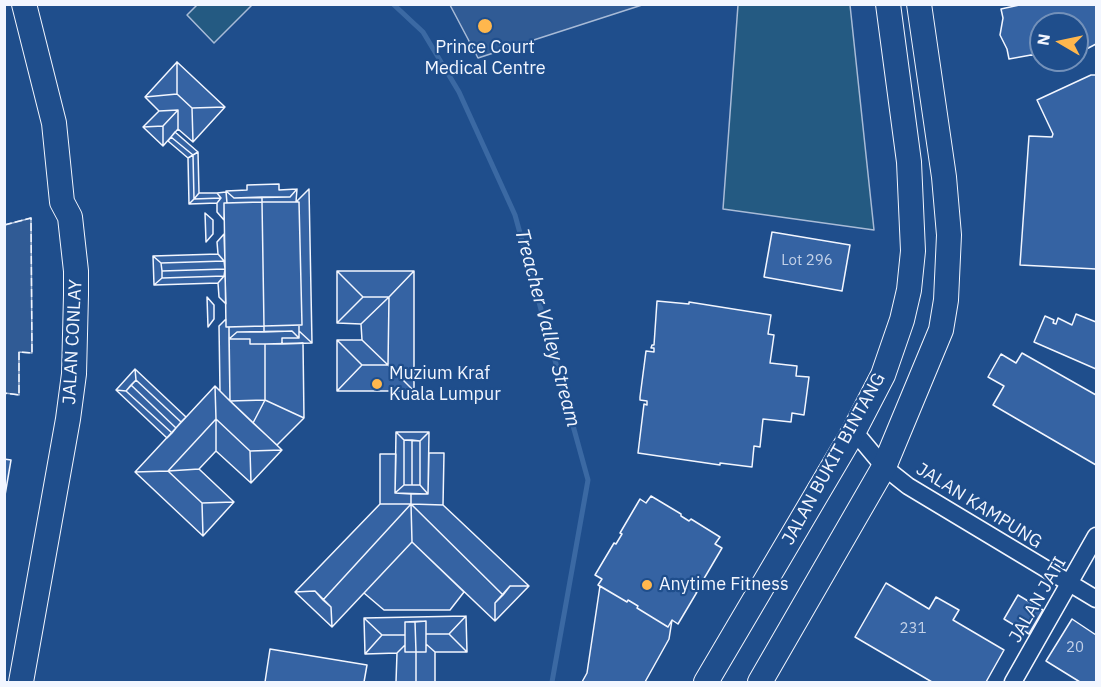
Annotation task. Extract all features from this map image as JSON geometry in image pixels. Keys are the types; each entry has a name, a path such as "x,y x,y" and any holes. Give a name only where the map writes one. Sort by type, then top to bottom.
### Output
{"main road":[{"name":"JALAN CONLAY","path":"21,682 68,419 74,374 76,296 76,271 70,217 62,202 54,123 24,4"},
{"name":"JALAN BUKIT BINTANG","path":"706,682 854,431 883,375 895,344 907,300 912,268 909,162 888,4"},
{"path":"760,682 884,467 941,330 946,300 949,236 944,177 919,4"}],"street":[{"name":"JALAN KAMPUNG","path":"854,431 884,467 908,486 1096,599"},
{"name":"JALAN JATI","path":"1013,682 1096,536"}],"shaded area":[{"path":"197,5 252,5 214,43 187,15"},
{"name":"Prince Court Medical Centre","path":"450,5 642,5 478,58"},
{"path":"738,5 850,5 874,230 723,209"},
{"path":"31,218 32,353 19,352 19,395 5,393 5,225"}],"building":[{"path":"1024,4 1096,4 1096,44 1089,48 1089,12 1029,12 1029,55 1009,59 1000,35 1003,18 1001,9"},
{"path":"177,62 177,94 145,97"},
{"path":"177,62 225,107 192,108 177,94"},
{"path":"1091,75 1096,75 1096,269 1020,265 1029,136 1052,137 1053,134 1037,100"},
{"path":"177,94 192,108 193,142 178,129 178,110 159,111 145,97"},
{"path":"225,107 193,142 192,108"},
{"path":"178,110 178,129 163,146 163,126"},
{"path":"178,110 163,126 143,127 159,111"},
{"path":"163,126 163,146 143,127"},
{"path":"175,132 198,152 193,155 171,137"},
{"path":"171,137 193,155 188,158 168,141"},
{"path":"198,152 199,193 194,199 193,155"},
{"path":"193,155 194,199 189,204 188,158"},
{"path":"279,184 279,190 297,189 290,197 234,198 226,191 247,190 247,185"},
{"path":"297,189 296,202 262,202 262,197 290,197"},
{"path":"309,189 312,343 299,331 299,325 302,325 299,202 296,202"},
{"path":"226,191 234,198 262,197 262,202 227,203"},
{"path":"226,192 224,220 217,212 217,203 221,198 217,193"},
{"path":"199,193 217,193 221,198 194,199"},
{"path":"221,198 217,203 189,204 194,199"},
{"path":"262,202 264,326 226,327 224,203"},
{"path":"262,202 299,202 302,325 264,326"},
{"path":"205,213 213,220 213,234 206,242"},
{"path":"772,232 850,245 842,291 764,277"},
{"path":"224,234 225,262 218,254 217,242"},
{"path":"218,254 224,261 161,263 153,256"},
{"path":"153,256 161,263 162,271 162,278 154,285"},
{"path":"224,261 225,269 162,271 161,263"},
{"path":"225,269 224,276 162,278 162,271"},
{"path":"337,271 363,297 337,323"},
{"path":"337,271 414,271 389,297 363,297"},
{"path":"414,271 414,391 388,365 389,297"},
{"path":"225,275 226,304 219,297 218,283"},
{"path":"224,276 218,283 154,285 162,278"},
{"path":"207,297 214,305 214,319 208,327"},
{"path":"363,297 389,297 361,324 337,323"},
{"path":"389,297 388,365 362,340 361,324"},
{"path":"657,301 689,304 689,302 771,315 768,334 774,335 770,363 797,366 796,376 809,377 804,415 792,413 791,422 763,419 760,447 754,446 752,467 720,463 720,465 638,453 644,404 647,405 647,401 640,400 640,397 646,351 654,352 654,348 651,348 654,345"},
{"path":"1076,314 1096,322 1096,369 1034,342 1045,316 1054,320 1053,323 1056,324 1058,318 1072,325"},
{"path":"226,319 226,327 229,327 230,401 220,391 219,326"},
{"path":"299,325 299,338 292,331 264,332 264,326"},
{"path":"264,326 264,332 237,332 229,339 229,327"},
{"path":"292,331 299,338 282,338 282,344 250,344 250,339 229,339 237,332"},
{"path":"299,331 312,343 282,344 282,338 299,338"},
{"path":"229,339 250,339 250,344 265,344 265,400 230,401"},
{"path":"337,340 362,365 337,391"},
{"path":"337,340 362,340 388,365 362,365"},
{"path":"303,343 304,418 265,400 265,344"},
{"path":"1022,353 1096,395 1096,465 993,405 1004,386 988,377 1001,354 1016,363"},
{"path":"362,365 388,365 414,391 337,391"},
{"path":"135,369 186,417 181,422 136,380"},
{"path":"135,369 136,380 126,391 116,390"},
{"path":"136,380 181,422 176,428 131,385"},
{"path":"131,385 176,428 172,433 126,391"},
{"path":"215,386 282,450 250,451 216,419"},
{"path":"215,386 216,419 168,471 135,472"},
{"path":"116,390 126,391 172,433 167,438"},
{"path":"265,400 304,418 277,445 253,423"},
{"path":"265,400 253,423 230,401"},
{"path":"216,419 216,451 199,469 168,471"},
{"path":"216,419 250,451 251,483 216,451"},
{"path":"396,432 429,432 420,441 404,440"},
{"path":"396,432 404,440 404,485 395,493"},
{"path":"429,432 428,494 420,485 420,441"},
{"path":"404,440 412,440 412,485 404,485"},
{"path":"412,440 420,441 420,485 412,485"},
{"path":"282,450 251,483 250,451"},
{"path":"429,453 444,453 443,505 411,504 411,494 428,494"},
{"path":"380,454 396,454 395,493 411,494 411,504 380,504"},
{"path":"4,459 11,460 4,501"},
{"path":"199,469 234,502 202,503 168,471"},
{"path":"168,471 202,503 203,536 135,472"},
{"path":"404,485 420,485 428,494 395,493"},
{"path":"651,496 689,521 691,519 720,537 715,544 722,548 694,591 697,592 678,624 672,620 668,627 628,600 627,602 598,585 602,579 595,575 622,534 620,533 640,499 646,503"},
{"path":"234,502 203,536 202,503"},
{"path":"380,504 411,504 323,600 315,591 295,592"},
{"path":"411,504 412,542 332,627 331,607 323,600"},
{"path":"411,504 503,595 495,603 495,621 412,542"},
{"path":"411,504 443,505 529,586 510,586 503,595"},
{"path":"412,542 464,592 450,610 384,610 364,593"},
{"path":"886,583 929,609 936,597 959,610 953,620 1004,650 986,682 932,682 855,637"},
{"path":"510,586 529,586 495,621 495,603"},
{"path":"600,586 638,606 637,608 668,627 672,620 669,639 645,682 582,682 587,673"},
{"path":"315,591 331,607 332,627 295,592"},
{"path":"1018,595 1043,610 1029,634 1004,619"},
{"path":"466,616 467,652 449,634"},
{"path":"466,616 449,634 426,634 426,621 405,622 405,635 382,635 364,618"},
{"path":"364,618 382,635 365,654"},
{"path":"1072,619 1096,635 1096,682 1080,682 1046,661"},
{"path":"426,621 426,652 416,652 415,622"},
{"path":"405,622 415,622 416,652 405,652"},
{"path":"426,634 449,634 467,652 435,652 426,644"},
{"path":"382,635 405,635 405,645 397,653 365,654"},
{"path":"426,644 435,652 435,682 416,682 416,652 426,652"},
{"path":"405,645 405,652 416,652 416,682 396,682 397,653"},
{"path":"270,649 367,665 364,682 265,682"}],"waterway":[{"name":"Treacher Valley Stream","path":"393,4 423,32 459,92 515,215 588,480 552,682"}],"fence":[{"path":"4,225 31,218 32,353 19,352 19,395 4,393"}],"place":[{"name":"Prince Court Medical Centre","path":"485,26"},
{"name":"Muzium Kraf Kuala Lumpur","path":"377,384"},
{"name":"Anytime Fitness","path":"647,585"}]}
